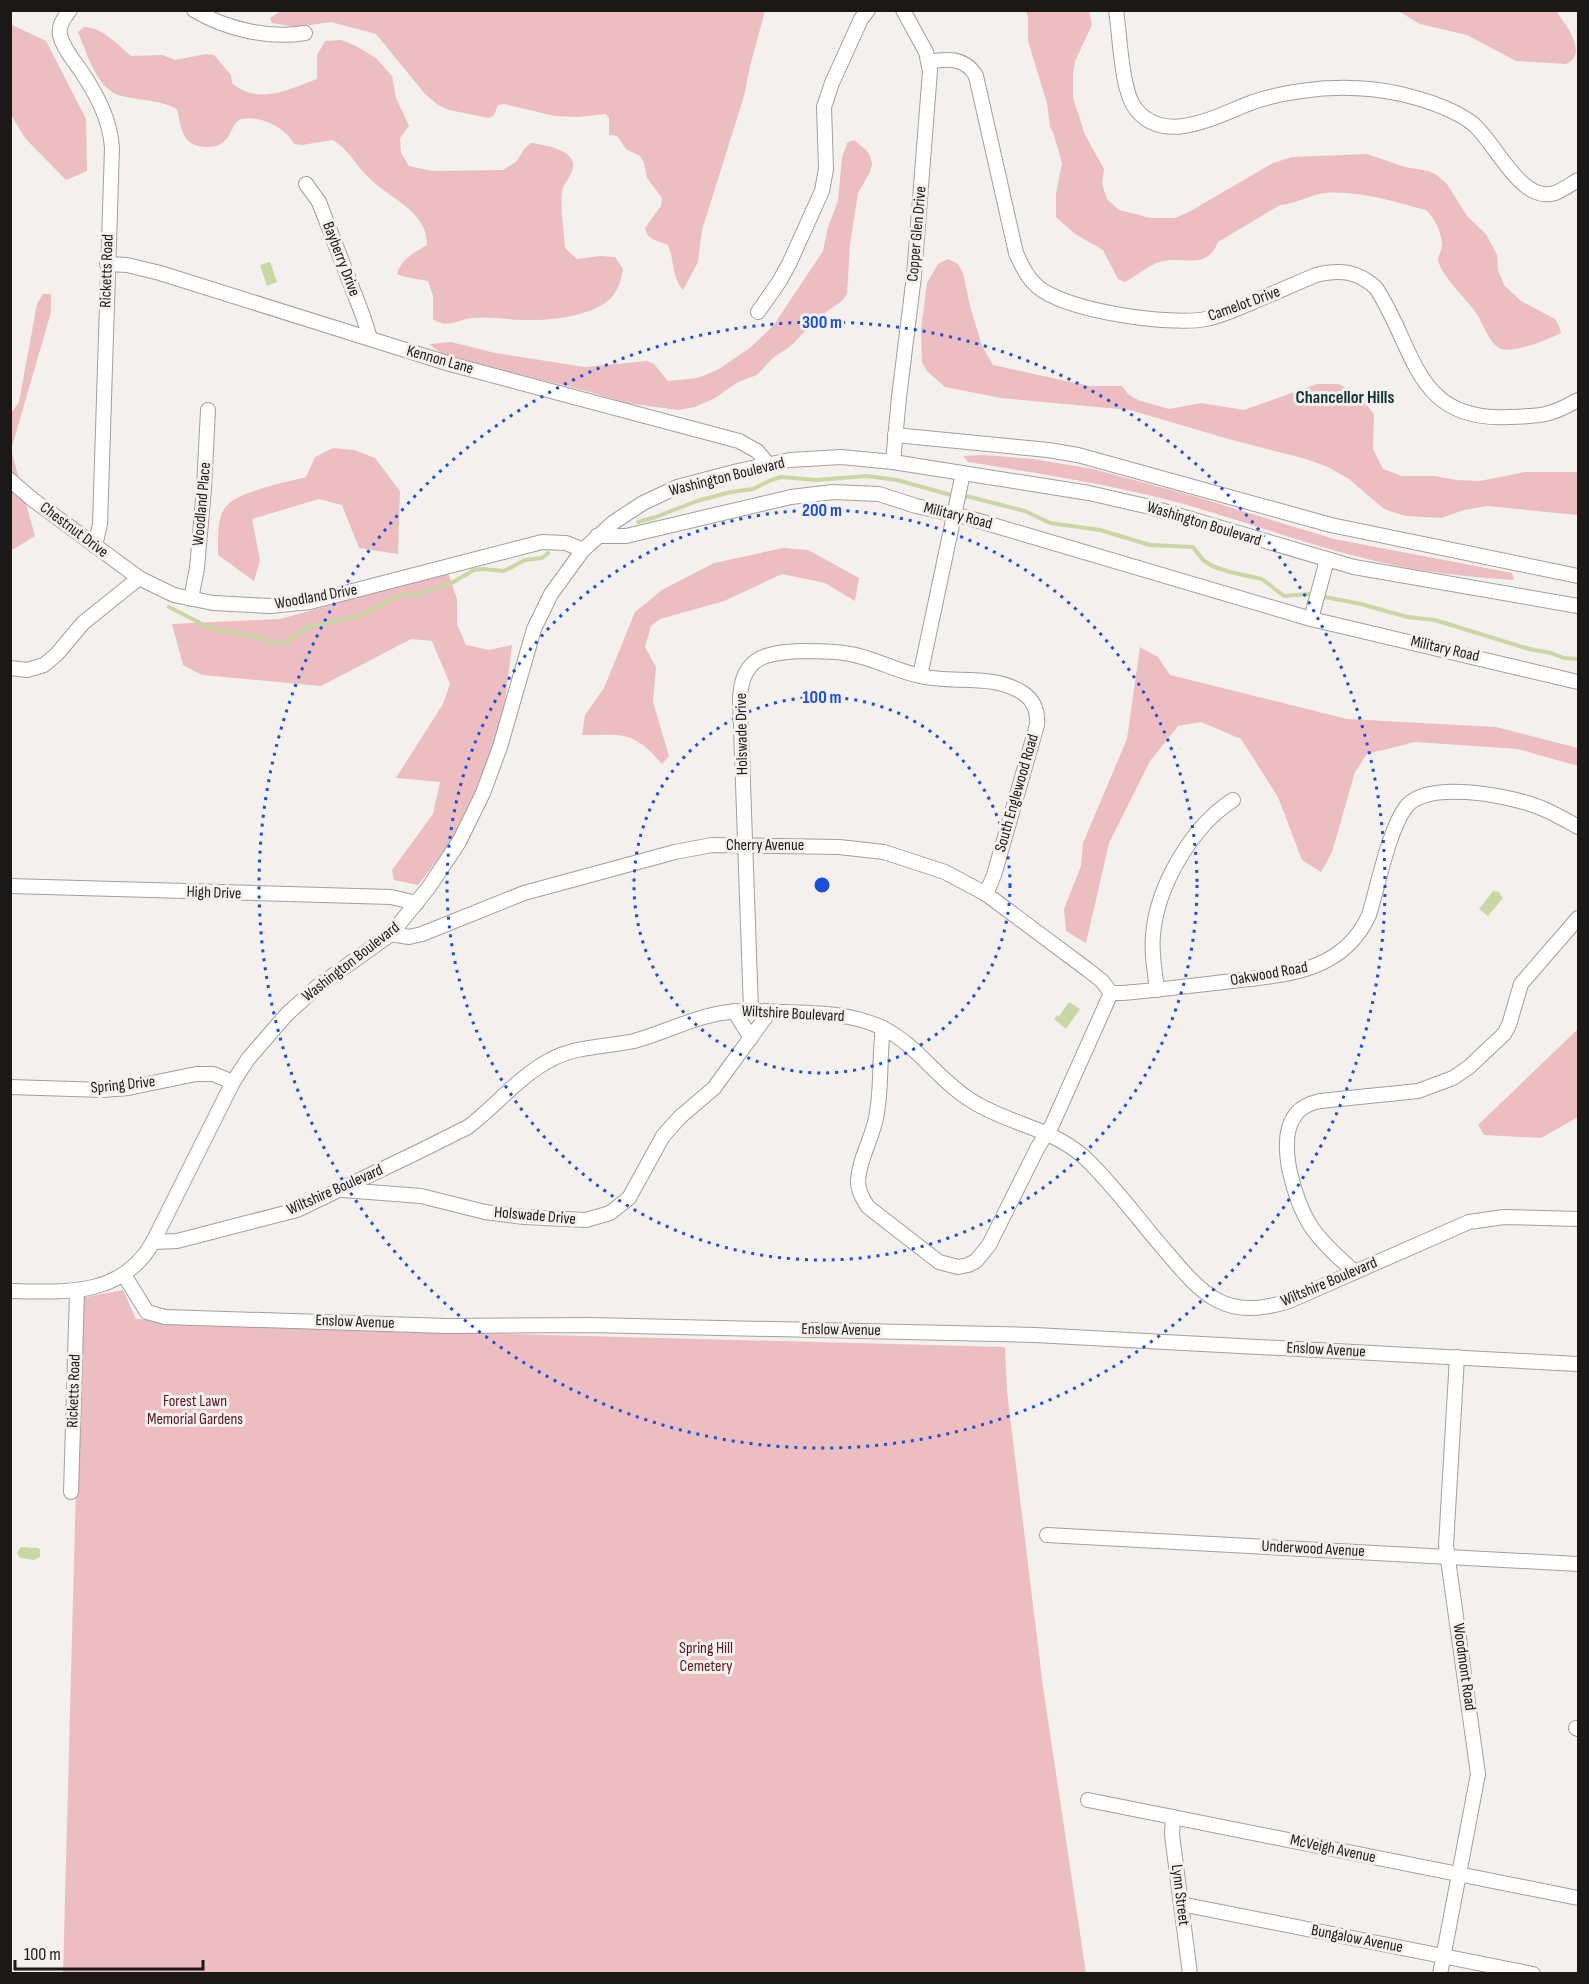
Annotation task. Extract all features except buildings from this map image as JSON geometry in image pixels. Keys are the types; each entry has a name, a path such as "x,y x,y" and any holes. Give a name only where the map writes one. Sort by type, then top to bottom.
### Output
{"street":[{"name":"Ricketts Road","path":"70,10 62,22 60,34 66,49 103,108 111,137 100,524 95,546"},
{"path":"194,10 220,23 252,31 280,35 305,33"},
{"path":"758,312 784,273 822,191 826,169 823,118 826,96 861,19 868,10"},
{"name":"Copper Glen Drive","path":"892,462 914,276 929,62 903,10"},
{"path":"1116,10 1126,87 1130,100 1143,117 1162,126 1182,127 1256,101 1302,91 1336,88 1373,90 1410,96 1462,116 1483,133 1517,178 1530,190 1543,194 1555,193 1578,180"},
{"name":"Camelot Drive","path":"929,62 957,60 972,69 976,76 1016,253 1029,278 1047,294 1075,304 1134,317 1190,321 1223,314 1316,275 1331,271 1344,271 1368,281 1376,288 1426,385 1435,395 1458,410 1470,415 1493,418 1542,416 1560,410 1578,400"},
{"name":"Bayberry Drive","path":"306,184 320,202 370,339"},
{"name":"Kennon Lane","path":"107,264 127,265 160,273 450,364 740,441 757,451 768,464"},
{"name":"Woodland Place","path":"191,598 197,568 208,410"},
{"name":"Washington Boulevard","path":"895,435 1078,455 1331,525 1578,576"},
{"name":"Washington Boulevard","path":"10,1291 77,1291 102,1286 124,1275 141,1260 153,1242 233,1082 260,1044 304,998 391,934 443,868 473,817 500,747 534,629 551,594 583,550 597,536 614,522 659,494 768,464 817,458 892,462 1121,500 1327,560 1384,573 1578,606"},
{"path":"920,676 963,472"},
{"name":"Chestnut Drive","path":"10,480 139,578"},
{"name":"Military Road","path":"597,536 626,536 791,497 833,492 879,494 1311,619 1578,682"},
{"name":"Woodland Drive","path":"139,578 166,591 191,598 235,605 286,606 339,595 542,542 566,543 583,550"},
{"path":"1311,619 1327,560"},
{"path":"10,668 27,670 44,665 57,654 83,623 139,578"},
{"name":"Holswade Drive","path":"752,1010 741,687 747,669 764,656 776,652 832,652 865,658 920,676"},
{"name":"South Englewood Road","path":"920,676 1001,684 1024,694 1036,708 1037,725 994,875 986,894"},
{"name":"Oakwood Road","path":"1111,993 1157,990 1298,972 1325,962 1357,937 1364,926 1370,915 1395,825 1408,804 1417,798 1430,794 1450,793 1497,795 1535,805 1578,827"},
{"path":"1157,990 1152,938 1157,909 1166,885 1177,863 1205,825 1233,800"},
{"name":"Cherry Avenue","path":"391,934 410,937 422,934 524,893 675,852 712,845 839,847 884,852 945,872 986,894 1102,981 1111,993"},
{"name":"High Drive","path":"10,886 391,897 417,903"},
{"path":"1355,1272 1325,1245 1313,1229 1294,1194 1288,1151 1288,1136 1292,1119 1310,1103 1419,1091 1452,1078 1469,1067 1504,1034 1521,984 1578,918"},
{"path":"883,1028 879,1053 877,1115 861,1162 858,1185 861,1196 868,1207 939,1262 958,1267 968,1266 983,1254 1047,1133 1111,993"},
{"name":"Wiltshire Boulevard","path":"153,1242 177,1241 282,1215 341,1189 468,1127 519,1081 552,1059 579,1050 635,1040 702,1017 752,1010 849,1016 883,1028 911,1046 964,1096 994,1113 1059,1139 1084,1157 1191,1282 1212,1298 1225,1304 1254,1309 1289,1301 1469,1222 1504,1217 1578,1219"},
{"path":"735,1011 751,1038"},
{"name":"Holswade Drive","path":"341,1189 421,1196 506,1215 572,1220 598,1217 619,1207 629,1198 663,1136 680,1117 714,1088 770,1011"},
{"name":"Spring Drive","path":"10,1087 103,1090 128,1088 196,1074 213,1074 233,1082"},
{"name":"Enslow Avenue","path":"124,1275 147,1312 165,1317 447,1326 581,1325 1035,1335 1578,1364"},
{"name":"Ricketts Road","path":"70,1492 77,1291"},
{"name":"Woodmont Road","path":"1440,1974 1476,1786 1477,1766 1446,1538 1457,1357"},
{"name":"Underwood Avenue","path":"1047,1535 1578,1564"},
{"name":"McVeigh Avenue","path":"1088,1800 1578,1898"},
{"name":"Lynn Street","path":"1173,1817 1172,1835 1190,1974"},
{"name":"Bungalow Avenue","path":"1181,1904 1533,1974"}],"green space":[{"path":"281,11 765,11 744,96 702,230 698,262 683,290 675,274 668,245 651,238 645,228 661,206 662,198 647,178 640,156 626,149 617,136 609,135 609,118 606,114 578,117 555,116 504,104 498,105 494,115 489,118 449,110 438,105 425,94 376,34 331,22 296,27 272,23 270,18"},
{"path":"1026,11 1089,11 1092,25 1075,61 1073,98 1085,135 1104,169 1102,184 1107,199 1119,210 1151,218 1175,218 1273,163 1292,157 1367,154 1405,167 1428,171 1447,184 1467,216 1486,234 1497,255 1498,270 1504,285 1521,301 1555,319 1561,333 1521,348 1505,350 1499,348 1440,266 1438,260 1442,247 1441,239 1437,225 1429,213 1426,210 1389,200 1351,193 1325,193 1280,205 1218,242 1207,257 1193,261 1159,262 1125,282 1118,279 1103,250 1075,234 1056,217 1056,194 1062,163 1050,127 1047,103 1028,41"},
{"path":"1398,11 1556,11 1573,39 1576,53 1573,59 1566,64 1516,61 1467,35 1420,24"},
{"path":"10,24 46,41 86,119 87,171 66,180 25,138 11,115"},
{"path":"84,27 104,33 131,56 162,55 175,60 206,54 214,55 231,75 232,83 242,90 263,94 285,91 317,79 317,55 325,41 341,40 356,46 376,58 392,76 396,98 409,126 400,138 401,153 409,166 432,171 503,170 516,162 531,143 552,147 566,153 573,164 562,192 565,248 577,259 615,257 623,269 618,288 604,304 572,316 538,320 479,318 448,324 438,322 433,319 433,296 428,281 397,274 405,260 427,245 426,233 421,223 405,206 376,185 348,152 333,140 302,145 294,144 279,128 264,121 249,118 237,122 228,137 219,145 208,147 192,144 184,136 177,109 156,102 122,96 106,87 94,70 78,32"},
{"path":"854,140 866,150 872,164 858,193 850,244 847,294 842,301 816,319 792,345 773,358 757,375 738,382 715,398 695,407 678,410 626,403 458,359 442,354 429,344 451,342 495,353 585,367 647,361 654,364 668,381 698,378 719,369 751,347 773,326 823,251 828,227 838,201 842,158 847,143"},
{"path":"948,259 958,264 963,273 982,346 993,365 1089,386 1122,386 1128,394 1138,400 1169,409 1201,403 1244,410 1317,384 1339,384 1359,396 1374,414 1373,449 1383,469 1402,476 1434,476 1480,481 1525,472 1578,472 1578,515 1487,506 1464,510 1441,518 1405,516 1384,509 1349,479 1328,467 1306,459 1130,410 1001,398 945,387 927,371 922,362 921,329 927,283 938,264"},
{"path":"43,294 51,294 51,312 11,450 35,536 14,549 10,549 10,415 19,402 37,304"},
{"path":"333,448 354,450 375,458 400,491 398,554 359,548 342,505 319,499 252,519 260,560 254,581 218,555 220,519 224,509 230,503 262,488 306,477 315,457"},
{"path":"983,455 1033,459 1093,469 1190,495 1334,539 1512,573 1514,580 1444,574 1392,565 1160,498 968,462 963,456"},
{"path":"783,548 808,550 859,578 855,601 825,583 782,574 724,601 660,619 651,626 645,647 656,667 653,702 669,756 662,764 643,745 627,737 582,735 585,715 604,688 635,612 662,590 714,563"},
{"path":"448,573 457,599 457,624 466,645 489,650 512,645 503,719 468,820 418,885 394,880 392,870 433,814 440,782 396,778 443,704 450,684 432,641 411,639 321,686 202,675 183,665 172,624 280,619"},
{"path":"1140,647 1158,657 1170,675 1347,719 1496,727 1578,748 1578,766 1518,749 1415,742 1367,754 1355,772 1332,852 1321,872 1302,860 1278,797 1241,739 1201,722 1178,726 1150,761 1109,843 1086,943 1066,931 1064,909 1081,866 1083,843 1127,739"},
{"path":"1578,1029 1578,1117 1541,1138 1484,1135 1478,1125"},
{"name":"Spring Hill Cemetery","path":"123,1290 136,1319 435,1332 1005,1347 1007,1392 1043,1687 1086,1973 63,1974 81,1298"}],"shaded area":[{"path":"270,262 277,282 267,286 260,265"},
{"path":"1494,890 1498,891 1503,898 1488,916 1479,909"},
{"path":"1069,1002 1080,1009 1066,1029 1054,1019"},
{"path":"21,1547 38,1548 40,1557 34,1560 20,1558 17,1553"}],"waterway":[{"path":"638,522 697,501 753,489 781,477 816,480 867,476 897,480 951,495"},
{"path":"966,496 1025,511 1050,523 1100,530 1150,545 1193,547 1203,560 1212,566 1262,579 1284,596 1309,594"},
{"path":"169,607 217,630 258,637 274,644 284,643 306,628 358,616 398,596 424,592 450,584 474,570 504,571 525,560 542,558 548,553"},
{"path":"1325,597 1407,617 1435,620 1529,649 1564,658 1578,659"}],"district":[{"name":"Chancellor Hills","path":"1345,397"}],"park label":[{"name":"Forest Lawn Memorial Gardens","path":"195,1410"}]}
